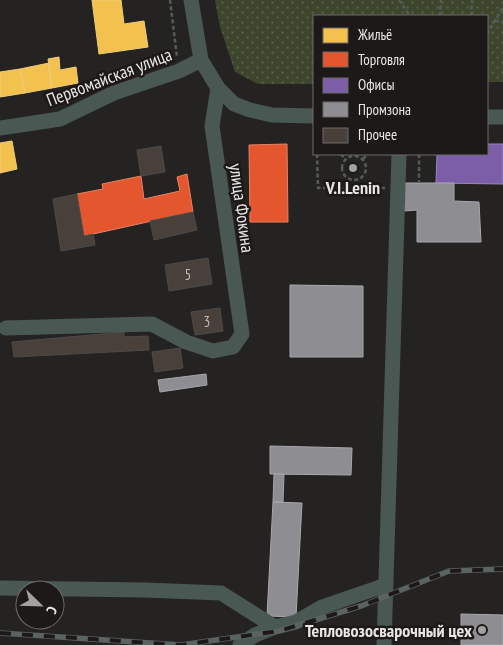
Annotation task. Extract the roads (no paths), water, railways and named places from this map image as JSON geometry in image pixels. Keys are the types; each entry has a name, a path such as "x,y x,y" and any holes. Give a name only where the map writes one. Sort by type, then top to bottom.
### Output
{"street":[{"path":"191,0 201,60 218,88 234,104 272,115 313,116"},
{"name":"Первомайская улица","path":"0,128 60,119 114,93 179,71 201,60"},
{"name":"улица Фокина","path":"6,328 152,324 186,342 213,351 233,347 242,334 212,126 218,88"},
{"path":"488,117 503,118"},
{"path":"384,645 399,155"},
{"path":"240,645 254,634 296,622 322,607 386,585"},
{"path":"0,588 221,593 275,627"}],"railway":[{"path":"0,633 181,645 279,631 361,606 449,571 503,569"}],"place":[{"name":"V.I.Lenin","path":"353,168"},
{"name":"Тепловозосварочный цех","path":"482,630"}]}
